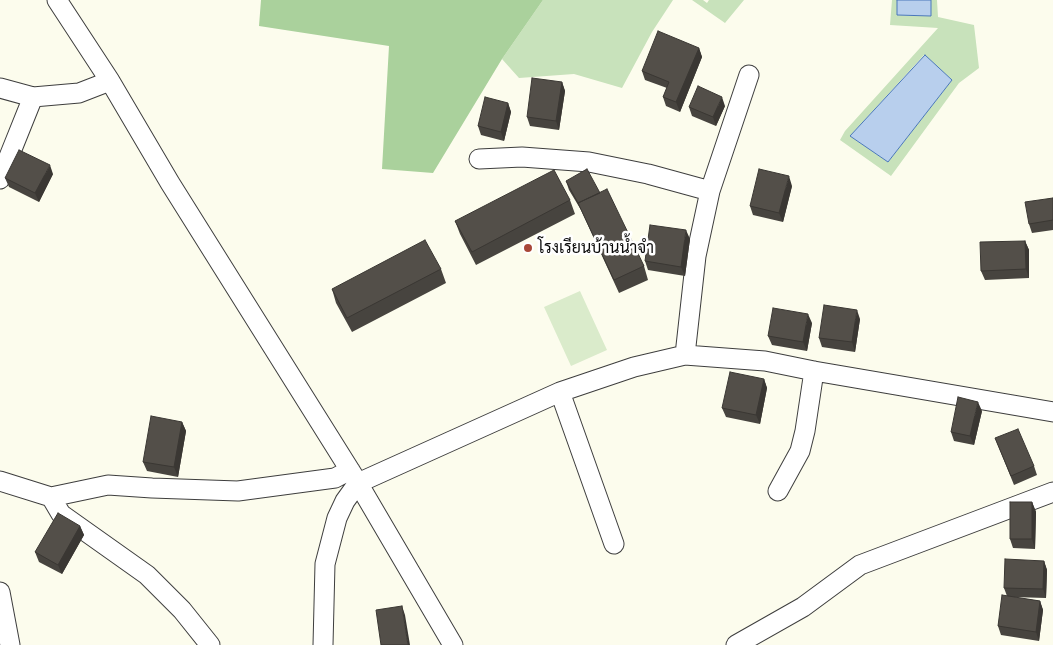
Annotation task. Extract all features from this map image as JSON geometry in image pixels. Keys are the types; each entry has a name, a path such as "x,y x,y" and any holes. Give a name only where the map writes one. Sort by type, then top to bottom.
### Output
{"street":[{"path":"57,0 110,81 170,183 354,476 453,645"},
{"path":"685,355 696,256 710,191 749,74"},
{"path":"0,88 33,97 80,93 110,81"},
{"path":"0,179 33,97"},
{"path":"479,159 522,157 589,162 648,174 710,191"},
{"path":"0,481 51,497 108,484 152,488 238,491 354,476 560,392 634,367 685,355 765,361 1053,412"},
{"path":"778,491 800,451 814,371"},
{"path":"560,392 614,544"},
{"path":"323,645 325,564 337,518 354,476"},
{"path":"736,645 804,607 860,566 1053,492"},
{"path":"51,497 61,514 147,575 182,610 210,645"},
{"path":"0,592 10,645"}],"green space":[{"path":"261,0 543,0 502,59 433,173 382,169 389,46 259,26"},
{"path":"543,0 673,0 652,32 622,88 574,74 519,78 502,59"},
{"path":"692,0 703,0 707,3 709,0 744,0 725,23"},
{"path":"892,0 897,0 897,15 931,16 931,0 937,0 938,17 974,25 979,68 959,83 891,176 840,140 845,131 938,28 890,25","holes":["924,55 952,80 888,162 850,136"]},
{"path":"580,291 607,350 571,366 544,307"}],"water":[{"path":"897,0 931,0 931,16 897,15"},
{"path":"925,55 952,80 888,162 850,136"}],"building":[{"path":"658,31 699,48 676,102 663,97 669,82 642,71"},
{"path":"532,78 562,82 556,121 527,117"},
{"path":"698,86 722,97 713,117 689,107"},
{"path":"485,97 508,103 501,132 478,126"},
{"path":"19,150 50,165 35,193 5,178"},
{"path":"587,169 600,193 578,203 566,181"},
{"path":"759,169 789,176 779,213 750,206"},
{"path":"554,170 570,200 472,252 455,221"},
{"path":"607,189 644,266 614,280 578,203"},
{"path":"1053,198 1053,220 1029,224 1025,202"},
{"path":"650,225 686,230 681,267 645,261"},
{"path":"425,240 441,269 347,318 332,289"},
{"path":"1025,241 1026,269 981,271 980,242"},
{"path":"824,305 857,310 852,342 819,338"},
{"path":"773,308 808,314 803,342 768,336"},
{"path":"730,372 764,379 756,415 722,408"},
{"path":"958,397 978,402 970,436 951,432"},
{"path":"151,416 182,422 174,467 143,462"},
{"path":"1018,429 1034,466 1011,476 995,438"},
{"path":"1010,502 1032,502 1032,539 1010,539"},
{"path":"58,513 80,526 58,565 35,552"},
{"path":"1005,559 1044,561 1043,589 1004,588"},
{"path":"1002,595 1040,601 1036,632 998,626"},
{"path":"402,606 408,645 381,645 376,610"}],"place":[{"name":"โรงเรียนบ้านน้ำจำ","path":"528,248"}]}
